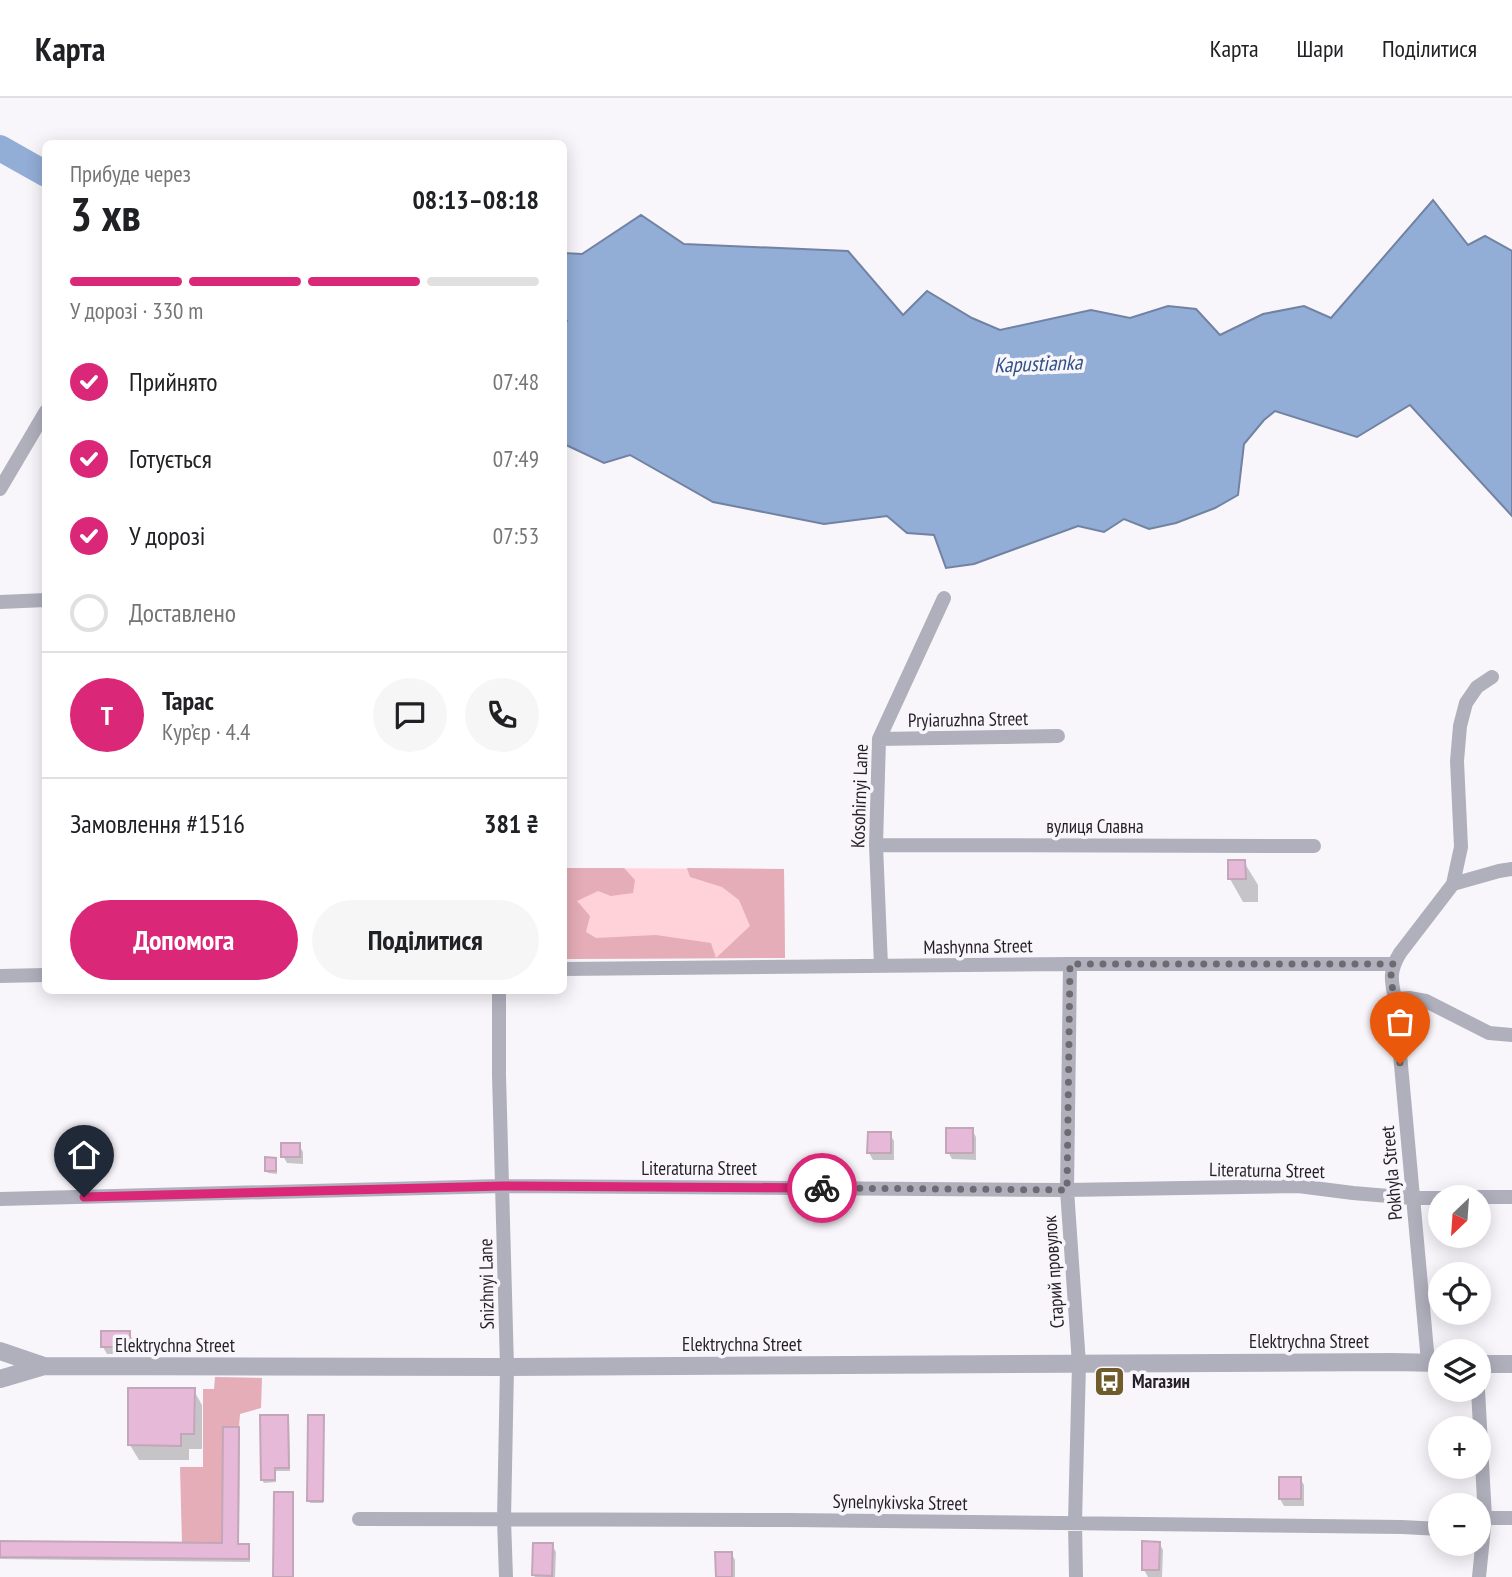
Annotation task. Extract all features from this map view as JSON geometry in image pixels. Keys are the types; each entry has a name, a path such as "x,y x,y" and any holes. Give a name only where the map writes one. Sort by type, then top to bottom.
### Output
{"street":[{"path":"0,489 42,418"},
{"name":"Kosohirnyi Lane","path":"881,966 876,845 879,739 944,598"},
{"path":"0,602 42,600"},
{"path":"1394,964 1399,953 1453,884 1461,847 1457,761 1460,726 1466,703 1476,687 1492,677"},
{"name":"Pryiaruzhna Street","path":"879,739 1058,736"},
{"name":"вулиця Славна","path":"876,845 1314,846"},
{"path":"1453,884 1512,869"},
{"name":"Старий провулок","path":"1070,964 1067,1190 1079,1364 1076,1577"},
{"name":"Mashynna Street","path":"567,969 1394,964"},
{"name":"Pokhyla Street","path":"1394,964 1391,974 1412,1198 1431,1339"},
{"path":"0,976 42,975"},
{"name":"Snizhnyi Lane","path":"499,994 507,1367 504,1520 506,1577"},
{"path":"1395,999 1426,1001 1489,1034 1512,1035"},
{"name":"Literaturna Street","path":"0,1199 502,1186 1067,1190 1298,1186 1428,1198"},
{"path":"1491,1197 1512,1197"},
{"name":"Elektrychna Street","path":"0,1352 44,1366"},
{"name":"Elektrychna Street","path":"0,1378 44,1366 1428,1363"},
{"path":"1491,1364 1512,1364"},
{"path":"1478,1402 1481,1493"},
{"path":"1491,1519 1512,1518"},
{"name":"Synelnykivska Street","path":"359,1519 1075,1522 1428,1529"},
{"path":"1479,1577 1480,1556"}],"shaded area":[{"path":"567,868 784,869 785,958 567,959"},
{"path":"567,868 624,868 635,880 633,893 611,896 598,891 577,901 590,916 586,932 596,938 656,935 711,943 716,958 750,926 739,900 722,887 690,877 687,868 784,869 785,958 567,959"},
{"path":"215,1377 262,1378 261,1408 240,1414 239,1427 223,1427 222,1543 182,1543 180,1467 203,1467 203,1389 214,1389"}],"water":[{"path":"1433,200 1468,245 1485,236 1512,251 1512,516 1410,405 1357,437 1275,411 1244,444 1238,495 1215,508 1176,523 1149,529 1124,519 1104,532 1078,526 974,564 946,568 934,535 907,533 887,516 824,524 713,502 630,455 604,463 567,445 567,253 582,254 641,215 684,244 848,251 903,315 927,291 972,318 1000,330 1091,310 1130,318 1168,306 1196,309 1220,335 1263,314 1304,306 1331,318"}],"building":[{"path":"1228,860 1245,860 1246,879 1228,879"},
{"path":"946,1128 973,1128 973,1153 946,1153"},
{"path":"868,1132 891,1132 891,1153 867,1153"},
{"path":"281,1143 300,1143 300,1157 281,1157"},
{"path":"265,1157 276,1158 276,1171 265,1171"},
{"path":"101,1331 130,1331 130,1347 101,1347"},
{"path":"128,1388 195,1388 194,1434 181,1434 181,1446 128,1445"},
{"path":"260,1415 288,1415 289,1468 275,1468 275,1480 261,1480"},
{"path":"308,1415 324,1415 323,1501 307,1501"},
{"path":"223,1427 239,1427 238,1544 249,1544 249,1559 0,1557 0,1541 222,1543"},
{"path":"1279,1477 1301,1477 1301,1499 1279,1499"},
{"path":"274,1492 293,1492 293,1577 273,1577"},
{"path":"1142,1541 1160,1542 1159,1570 1142,1570"},
{"path":"533,1543 553,1543 552,1576 532,1575"},
{"path":"715,1552 732,1552 732,1577 716,1577"}],"waterway":[{"name":"Kapustianka","path":"0,148 42,172"}],"way so far":[{"path":"822,1188 1067,1190 1070,964 1394,964 1391,974 1400,1064"}],"place":[{"name":"Магазин","path":"1109,1381"}],"route":[{"path":"84,1197 502,1186 822,1188"}]}
